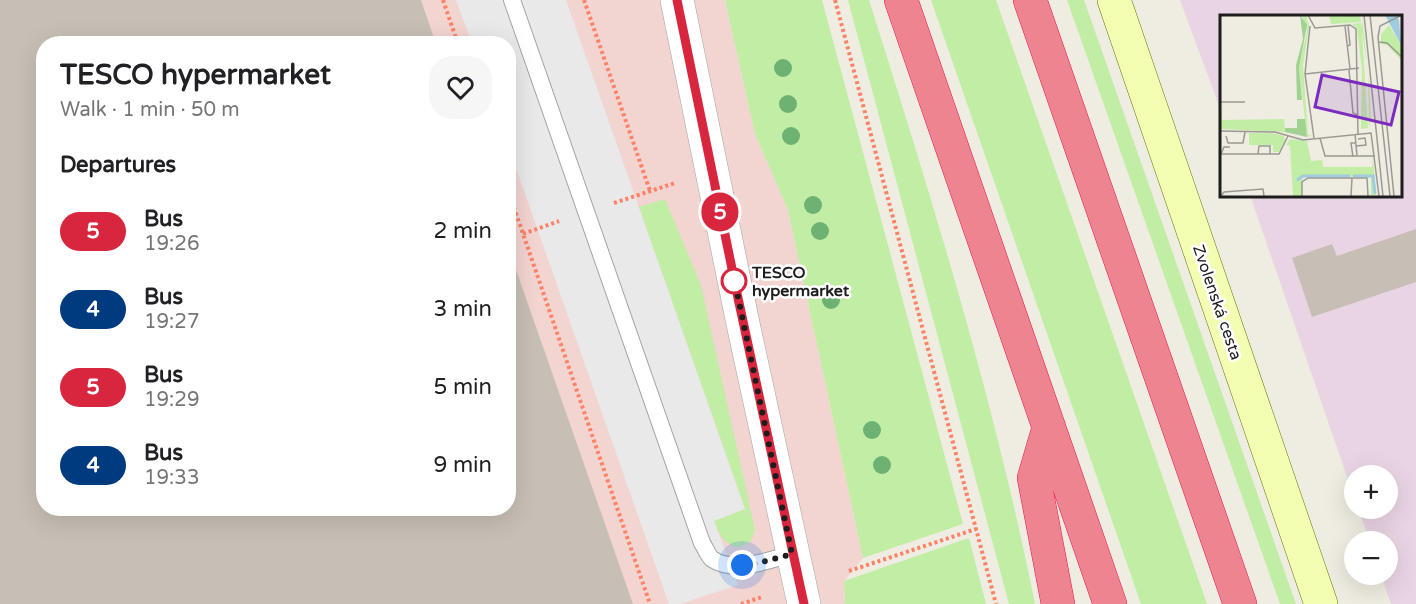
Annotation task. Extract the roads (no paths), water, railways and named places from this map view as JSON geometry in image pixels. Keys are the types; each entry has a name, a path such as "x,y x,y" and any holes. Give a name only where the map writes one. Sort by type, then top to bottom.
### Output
{"highway":[{"path":"900,0 1110,604"},
{"path":"1030,0 1240,604"},
{"path":"1049,427 1034,478 1058,604"}],"main road":[{"name":"Zvolenská cesta","path":"1114,0 1321,604"}],"street":[{"path":"677,0 804,604"}],"lane":[{"path":"512,0 702,543 711,558 729,565 755,564 792,554"}],"place":[{"name":"TESCO hypermarket","path":"734,281"}]}
